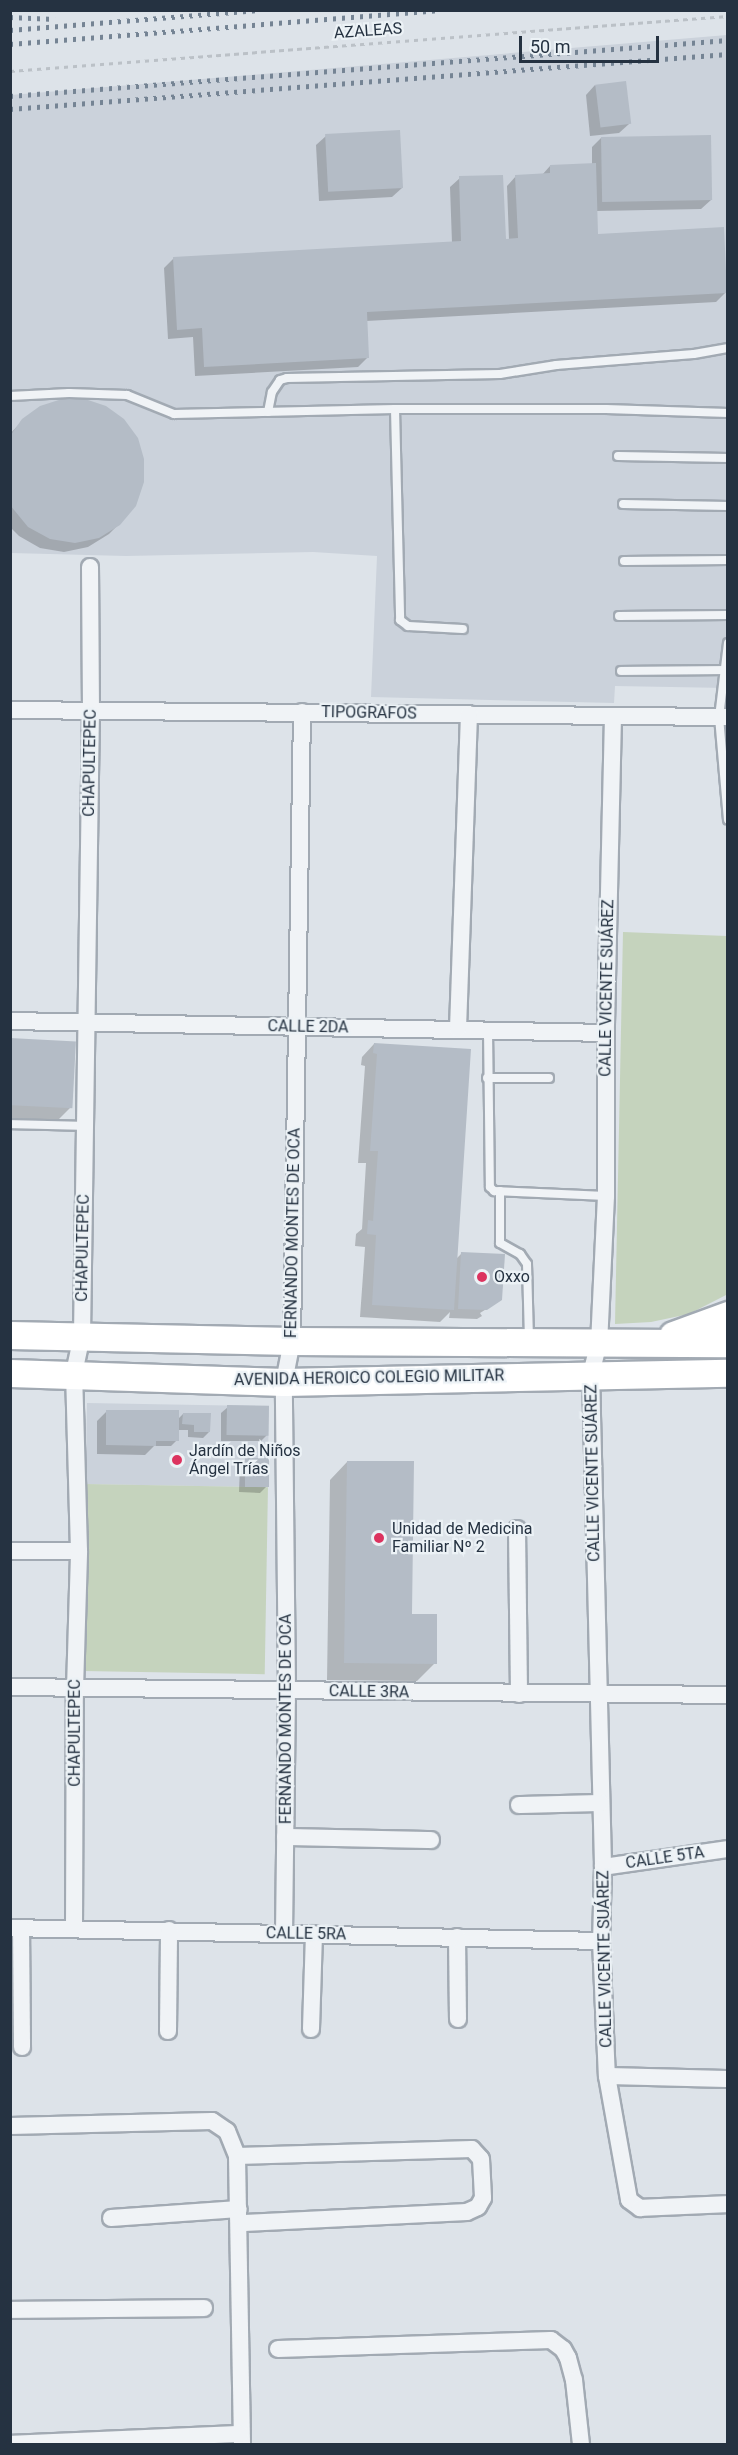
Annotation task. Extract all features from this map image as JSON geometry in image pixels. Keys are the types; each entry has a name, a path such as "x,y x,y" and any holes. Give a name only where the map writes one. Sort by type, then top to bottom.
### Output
{"main road":[{"path":"654,1342 715,1322 728,1314"},
{"name":"AVENIDA HEROICO COLEGIO MILITAR","path":"10,1335 292,1341 728,1343"},
{"name":"AVENIDA HEROICO COLEGIO MILITAR","path":"10,1373 74,1373 284,1382 728,1373"}],"street":[{"name":"CHAPULTEPEC","path":"74,1929 75,1689 79,1551 74,1373 82,1336 91,710 90,567"},
{"name":"TIPOGRAFOS","path":"10,710 723,717"},
{"name":"FERNANDO MONTES DE OCA","path":"284,1934 287,1691 284,1382 292,1341 302,712"},
{"path":"458,1029 469,714"},
{"name":"CALLE VICENTE SUÁREZ","path":"614,716 606,1033 606,1196 599,1342 591,1374 602,1803 601,1941 607,2076 625,2194 628,2200 640,2208 728,2204"},
{"name":"CALLE 2DA","path":"10,1021 606,1033"},
{"path":"517,1529 519,1694"},
{"path":"10,1551 79,1551"},
{"name":"CALLE 3RA","path":"10,1687 728,1695"},
{"path":"519,1805 602,1803"},
{"path":"285,1837 431,1840"},
{"name":"CALLE 5TA","path":"603,1867 728,1849"},
{"path":"16,1928 22,2047"},
{"name":"CALLE 5RA","path":"16,1928 601,1941"},
{"path":"168,2031 169,1930"},
{"path":"311,2029 314,1934"},
{"path":"457,1937 458,2019"},
{"path":"607,2076 728,2079"},
{"path":"10,2126 212,2121 227,2131 237,2156 242,2439 10,2444"},
{"path":"111,2218 467,2212 478,2207 483,2198 482,2159 472,2149 237,2156"},
{"path":"10,2310 204,2307"},
{"path":"278,2349 551,2340 563,2349 571,2369 581,2445"}],"lane":[{"path":"268,412 272,392 280,380 287,378 500,374 556,365 694,354 728,348"},
{"path":"10,396 102,393 127,395 174,414 395,409 606,409 728,413"},
{"path":"395,409 400,620 408,626 463,629"},
{"path":"618,456 728,458"},
{"path":"623,504 728,506"},
{"path":"624,561 728,560"},
{"path":"619,616 728,615"},
{"path":"728,643 724,670 723,717 728,820"},
{"path":"621,671 724,670"},
{"path":"488,1030 488,1181 494,1191 606,1196"},
{"path":"487,1078 549,1078"},
{"path":"10,1124 85,1126"},
{"path":"500,1191 500,1243 520,1254 526,1264 529,1341"}],"path":[{"name":"AZALEAS","path":"10,71 728,16"}],"shaded area":[{"path":"727,35 727,688 615,686 614,703 371,697 377,556 313,552 126,556 11,553 11,95"},
{"name":"Jardín de Niños Ángel Trías","path":"87,1403 269,1406 268,1487 86,1484"}],"green space":[{"path":"623,932 727,936 728,1294 689,1314 651,1322 615,1324"},
{"path":"86,1484 268,1487 265,1674 83,1671"}],"building":[{"path":"626,81 631,124 600,127 595,85"},
{"path":"400,130 403,188 328,192 325,134"},
{"path":"711,135 712,200 602,202 601,137"},
{"path":"596,163 598,234 724,227 727,293 367,312 369,358 204,367 202,328 177,330 173,257 461,241 459,176 503,175 506,239 518,238 515,175 550,173 550,165"},
{"path":"62,399 85,399 106,406 124,419 138,438 144,459 144,482 136,506 120,525 99,538 75,543 50,539 28,527 10,505 10,436 22,419 40,406"},
{"path":"10,1038 76,1041 72,1108 10,1105"},
{"path":"374,1043 471,1049 454,1310 372,1305 376,1235 367,1234 368,1220 373,1221 378,1151 370,1151 377,1054 373,1053"},
{"name":"Oxxo","path":"461,1252 505,1254 502,1300 487,1310 458,1309"},
{"path":"227,1405 269,1406 268,1436 226,1435"},
{"path":"106,1410 179,1410 179,1441 156,1441 156,1446 106,1445"},
{"path":"183,1413 211,1413 210,1432 194,1432 194,1425 182,1424"},
{"path":"245,1458 269,1458 269,1487 245,1487"},
{"name":"Unidad de Medicina Familiar Nº 2","path":"347,1461 414,1461 412,1614 437,1614 437,1664 344,1663"}],"railway":[{"path":"10,30 256,10"},
{"path":"10,44 441,10"},
{"path":"10,17 55,19"},
{"path":"10,96 728,40"},
{"path":"10,109 728,54"}],"place":[{"name":"Oxxo","path":"482,1277"},
{"name":"Jardín de Niños Ángel Trías","path":"177,1460"},
{"name":"Unidad de Medicina Familiar Nº 2","path":"379,1538"}]}
